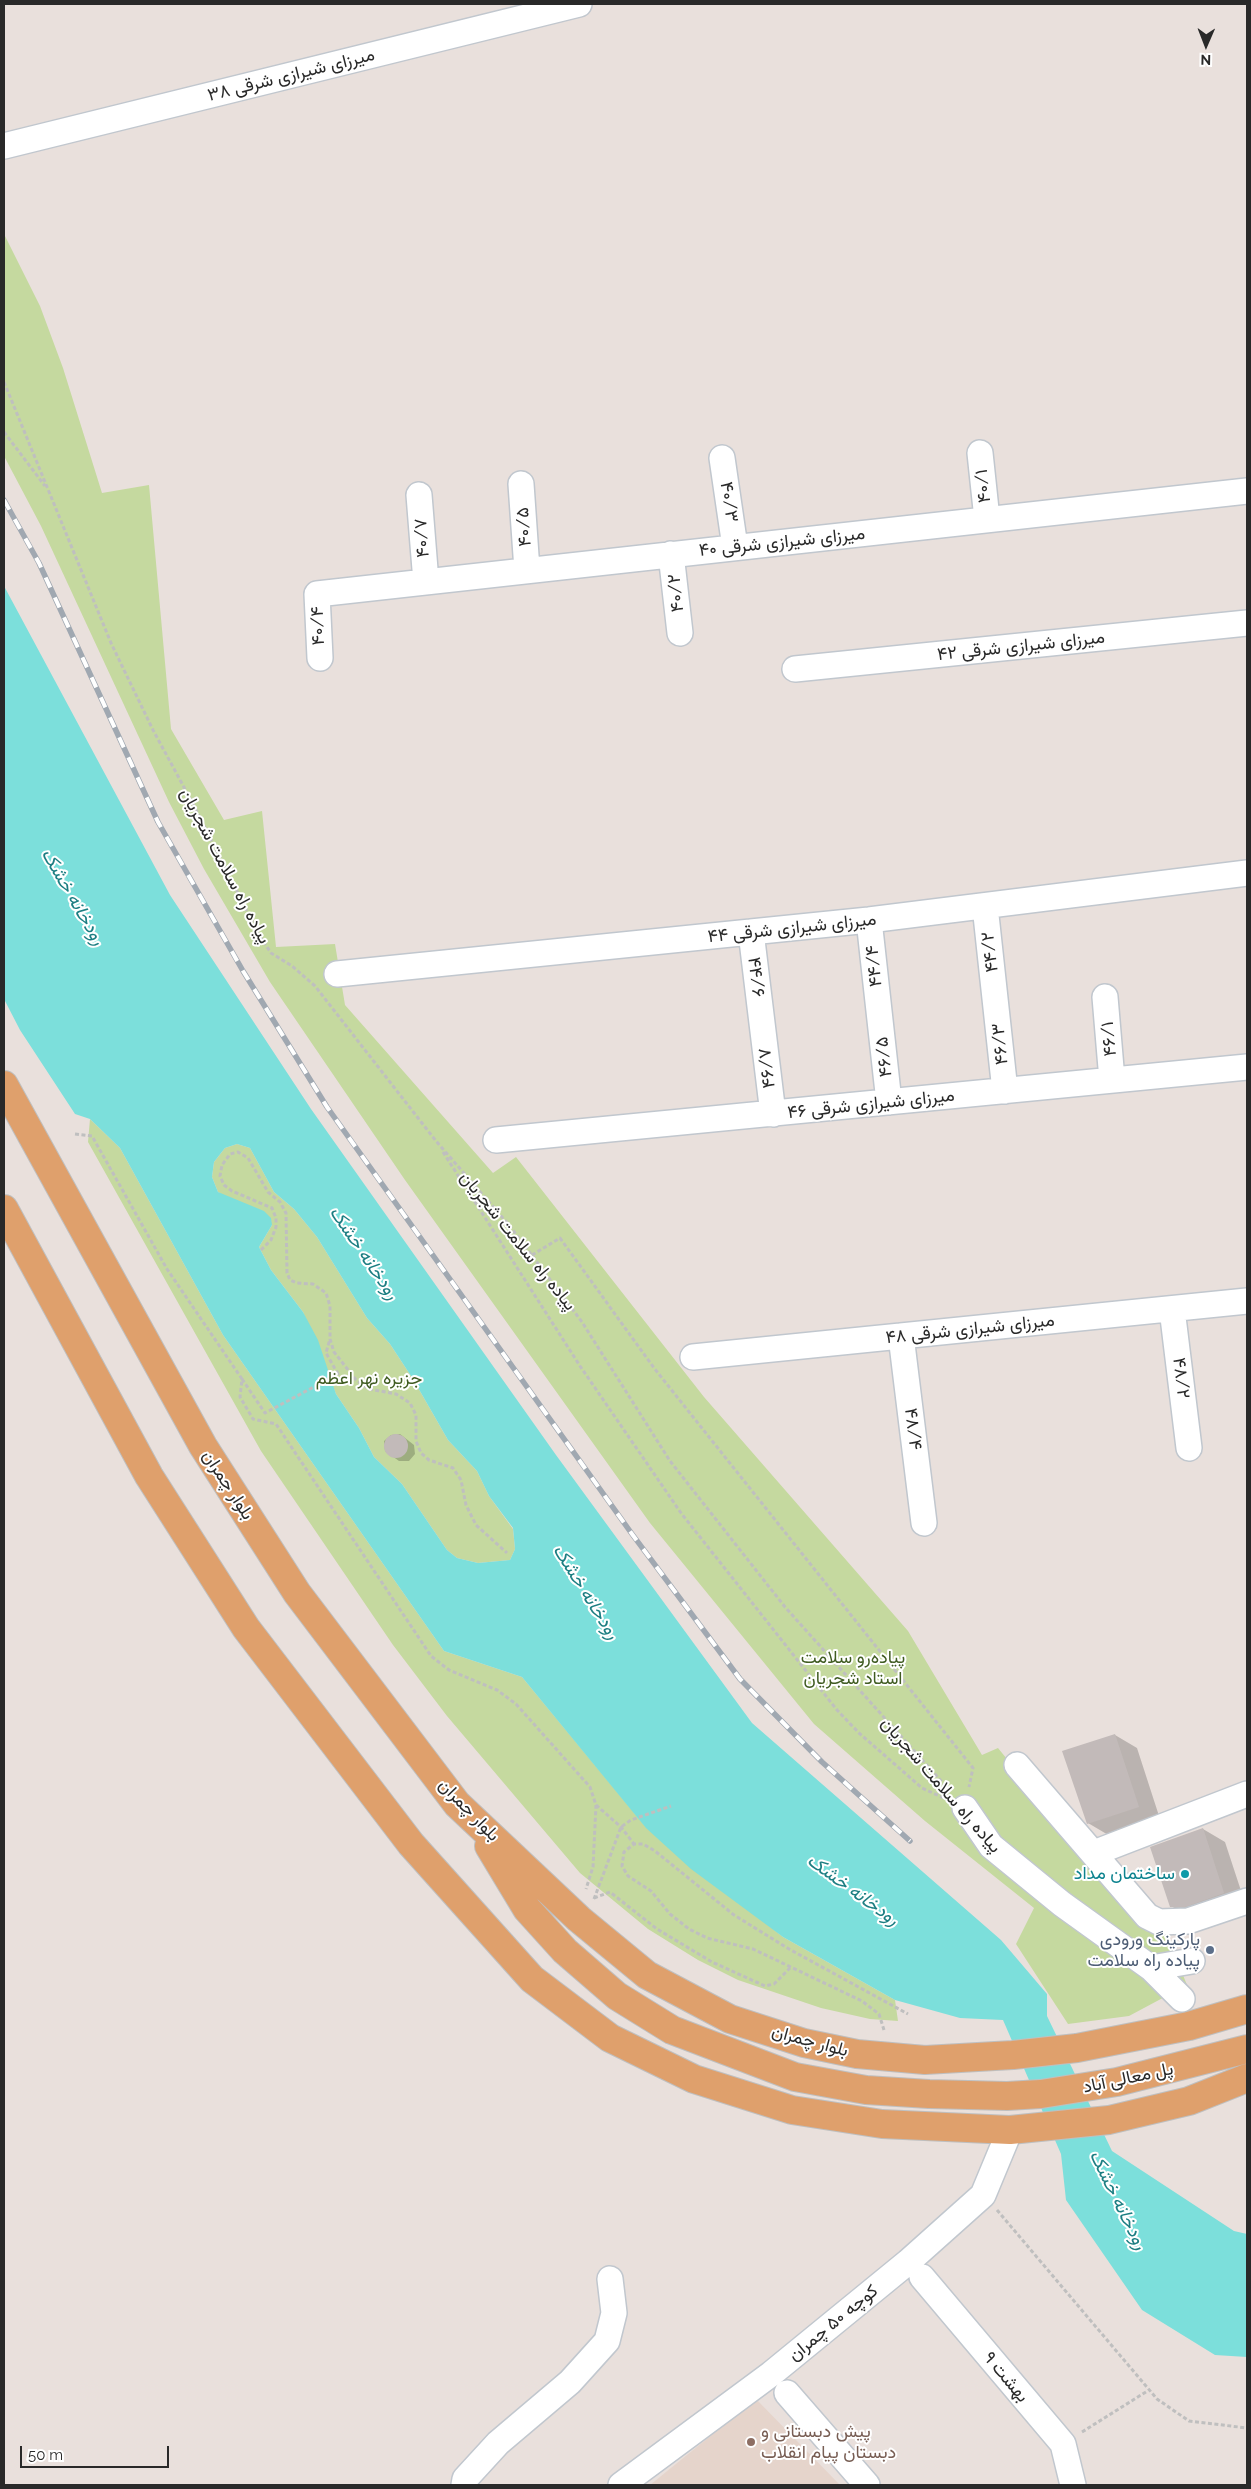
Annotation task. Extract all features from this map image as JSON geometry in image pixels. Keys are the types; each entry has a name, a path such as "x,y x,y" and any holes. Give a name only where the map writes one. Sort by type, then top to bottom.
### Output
{"main road":[{"name":"بلوار چمران","path":"4,1085 203,1446 297,1593 457,1804 587,1908 647,1975 730,2019 786,2037 857,2054 915,2059 1013,2055 1077,2048 1190,2026 1247,2009"},
{"path":"4,1209 149,1476 246,1628 411,1844 532,1979 610,2038 694,2079 712,2085 792,2110 882,2124 1010,2130 1109,2120 1189,2101 1247,2078"},
{"name":"پل معالی آباد","path":"470,1814 527,1909 565,1951 617,1996 672,2030 795,2077 866,2090 1007,2096 1041,2094 1117,2082 1247,2049"}],"street":[{"name":"۳۸ میرزای شیرازی شرقی","path":"4,146 579,4"},
{"name":"۴۰/۱","path":"980,453 987,519"},
{"name":"۴۰/۳","path":"722,458 735,547"},
{"name":"۴۰/۵","path":"521,484 527,570"},
{"name":"۴۰ میرزای شیرازی شرقی","path":"317,594 1247,491"},
{"name":"۴۰/۷","path":"419,495 426,582"},
{"name":"۴۰/۲","path":"671,554 680,633"},
{"name":"۴۰/۴","path":"317,594 320,658"},
{"name":"۴۲ میرزای شیرازی شرقی","path":"795,668 1247,623"},
{"name":"۴۴ میرزای شیرازی شرقی","path":"337,974 869,920 1247,873"},
{"name":"۴۴/۲","path":"985,906 995,998"},
{"name":"۴۴/۴","path":"869,920 879,1011"},
{"name":"۴۴/۶","path":"751,932 762,1023"},
{"name":"۴۶/۱","path":"1105,997 1112,1080"},
{"name":"۴۶/۳","path":"995,998 1006,1091"},
{"name":"۴۶/۵","path":"879,1011 889,1102"},
{"name":"۴۶/۷","path":"762,1023 773,1114"},
{"name":"۴۶ میرزای شیرازی شرقی","path":"496,1140 1247,1067"},
{"name":"۴۸ میرزای شیرازی شرقی","path":"693,1357 1247,1301"},
{"name":"۴۸/۲","path":"1172,1309 1190,1448"},
{"name":"۴۸/۴","path":"901,1336 924,1523"},
{"path":"1017,1765 1147,1916 1159,1922 1188,1921 1247,1900"},
{"path":"1094,1853 1247,1794"},
{"name":"پیاده راه سلامت شجریان","path":"965,1808 990,1846 1062,1904 1151,1968 1182,1999"},
{"path":"1151,1968 1192,1961"},
{"name":"کوچه ۵۰ چمران","path":"621,2485 770,2374 908,2262 983,2195 1010,2130"},
{"name":"۹ بهشت","path":"922,2277 1063,2444 1073,2485"},
{"path":"464,2485 465,2479 498,2443 570,2382 607,2341 614,2313 610,2279"},
{"path":"787,2393 867,2485"}],"path":[{"name":"پیاده راه سلامت شجریان","path":"4,382 111,643 144,713 259,935 271,953 292,966 314,986 436,1141 532,1255 582,1322 670,1461 785,1607 965,1808"},
{"path":"4,432 46,488"},
{"path":"75,1134 92,1136 167,1268 265,1413 338,1374 326,1353 330,1339 330,1306 326,1294 313,1284 297,1283 290,1280 287,1273 286,1213 280,1202 268,1192 248,1158 238,1152 230,1154 222,1165 220,1176 224,1185 232,1191 272,1208 276,1218 276,1227 271,1240 261,1250"},
{"path":"436,1141 580,1366 676,1505 837,1710 859,1733 922,1788 965,1808 973,1768 660,1376 560,1238 532,1255"},
{"path":"330,1339 334,1352 356,1380 369,1389 396,1394 410,1403 416,1415 416,1441 422,1453 429,1460 453,1468 461,1480 466,1505 476,1524 507,1553"},
{"path":"242,1379 240,1397 254,1419 276,1424 431,1656 449,1670 497,1690 516,1704 590,1787 596,1805 594,1867 586,1889"},
{"path":"596,1805 621,1827 634,1844"},
{"path":"587,1908 621,1827 631,1820 671,1806"},
{"path":"884,2030 879,2014 862,2001 753,1949 707,1938 689,1929 670,1914 651,1890 628,1876 622,1866 624,1852 634,1844 643,1844 655,1850 734,1915 781,1944 908,2014"},
{"path":"587,1908 610,1892 657,1929 712,1962 765,1986 774,1984 790,1968"},
{"path":"983,2195 1157,2399 1189,2421 1247,2428"},
{"path":"1063,2444 1149,2390"}],"shaded area":[{"name":"پیش دبستانی و دبستان پیام انقلاب","path":"756,2399 840,2485 650,2485"}],"green space":[{"name":"پیاده‌رو سلامت استاد شجریان","path":"4,234 40,306 63,368 102,493 149,485 171,729 224,820 262,811 276,947 335,944 345,1005 493,1173 516,1157 704,1397 908,1631 982,1755 998,1748 1146,1931 1167,1936 1187,1985 1129,2016 1068,2024 1016,1944 1034,1908 925,1821 814,1724 650,1523 405,1180 270,982 204,869 169,802 41,526 4,456"},
{"path":"90,1119 120,1148 223,1335 444,1651 522,1677 646,1827 783,1937 895,2000 898,2021 870,2019 821,2008 738,1980 698,1960 648,1929 580,1873 447,1716 393,1645 261,1451 88,1142"},
{"name":"جزیره نهر اعظم","path":"237,1144 250,1148 274,1192 294,1209 317,1237 367,1318 390,1344 413,1379 448,1440 477,1471 489,1496 513,1529 515,1549 510,1560 478,1563 457,1558 447,1550 402,1484 374,1457 359,1428 336,1394 303,1312 271,1270 259,1247 272,1225 218,1192 212,1177 214,1162 225,1148"}],"water":[{"name":"رودخانه خشک","path":"4,586 170,895 311,1109 556,1455 752,1723 1001,1940 1047,1994 1047,2016 1112,2151 1234,2231 1247,2234 1247,2357 1215,2355 1142,2310 1066,2200 1061,2154 1003,2020 960,2018 895,2000 783,1937 691,1869 646,1828 522,1677 444,1651 223,1335 120,1148 90,1119 75,1114 20,1030 4,999","holes":["237,1144 250,1148 274,1192 294,1209 317,1237 367,1318 390,1344 413,1379 448,1440 477,1471 489,1496 513,1528 515,1549 510,1560 478,1563 457,1558 447,1550 402,1484 374,1457 359,1428 336,1394 318,1340 303,1312 271,1270 259,1247 272,1225 271,1218 264,1211 218,1192 212,1177 214,1162 225,1148"]}],"building":[{"path":"391,1434 401,1434 408,1441 408,1451 401,1458 391,1458 384,1451 384,1441"},
{"name":"ساختمان مداد","path":"1115,1734 1139,1807 1087,1824 1062,1751"},
{"name":"ساختمان مداد","path":"1203,1828 1224,1893 1185,1907 1170,1907 1150,1847"}],"railway":[{"path":"4,500 39,563 158,822 243,971 327,1107 632,1534 740,1679 822,1762 910,1841"}],"place":[{"name":"ساختمان مداد","path":"1185,1874"},
{"name":"پارکینگ ورودی پیاده راه سلامت","path":"1210,1950"},
{"name":"پیش دبستانی و دبستان پیام انقلاب","path":"751,2442"}]}
